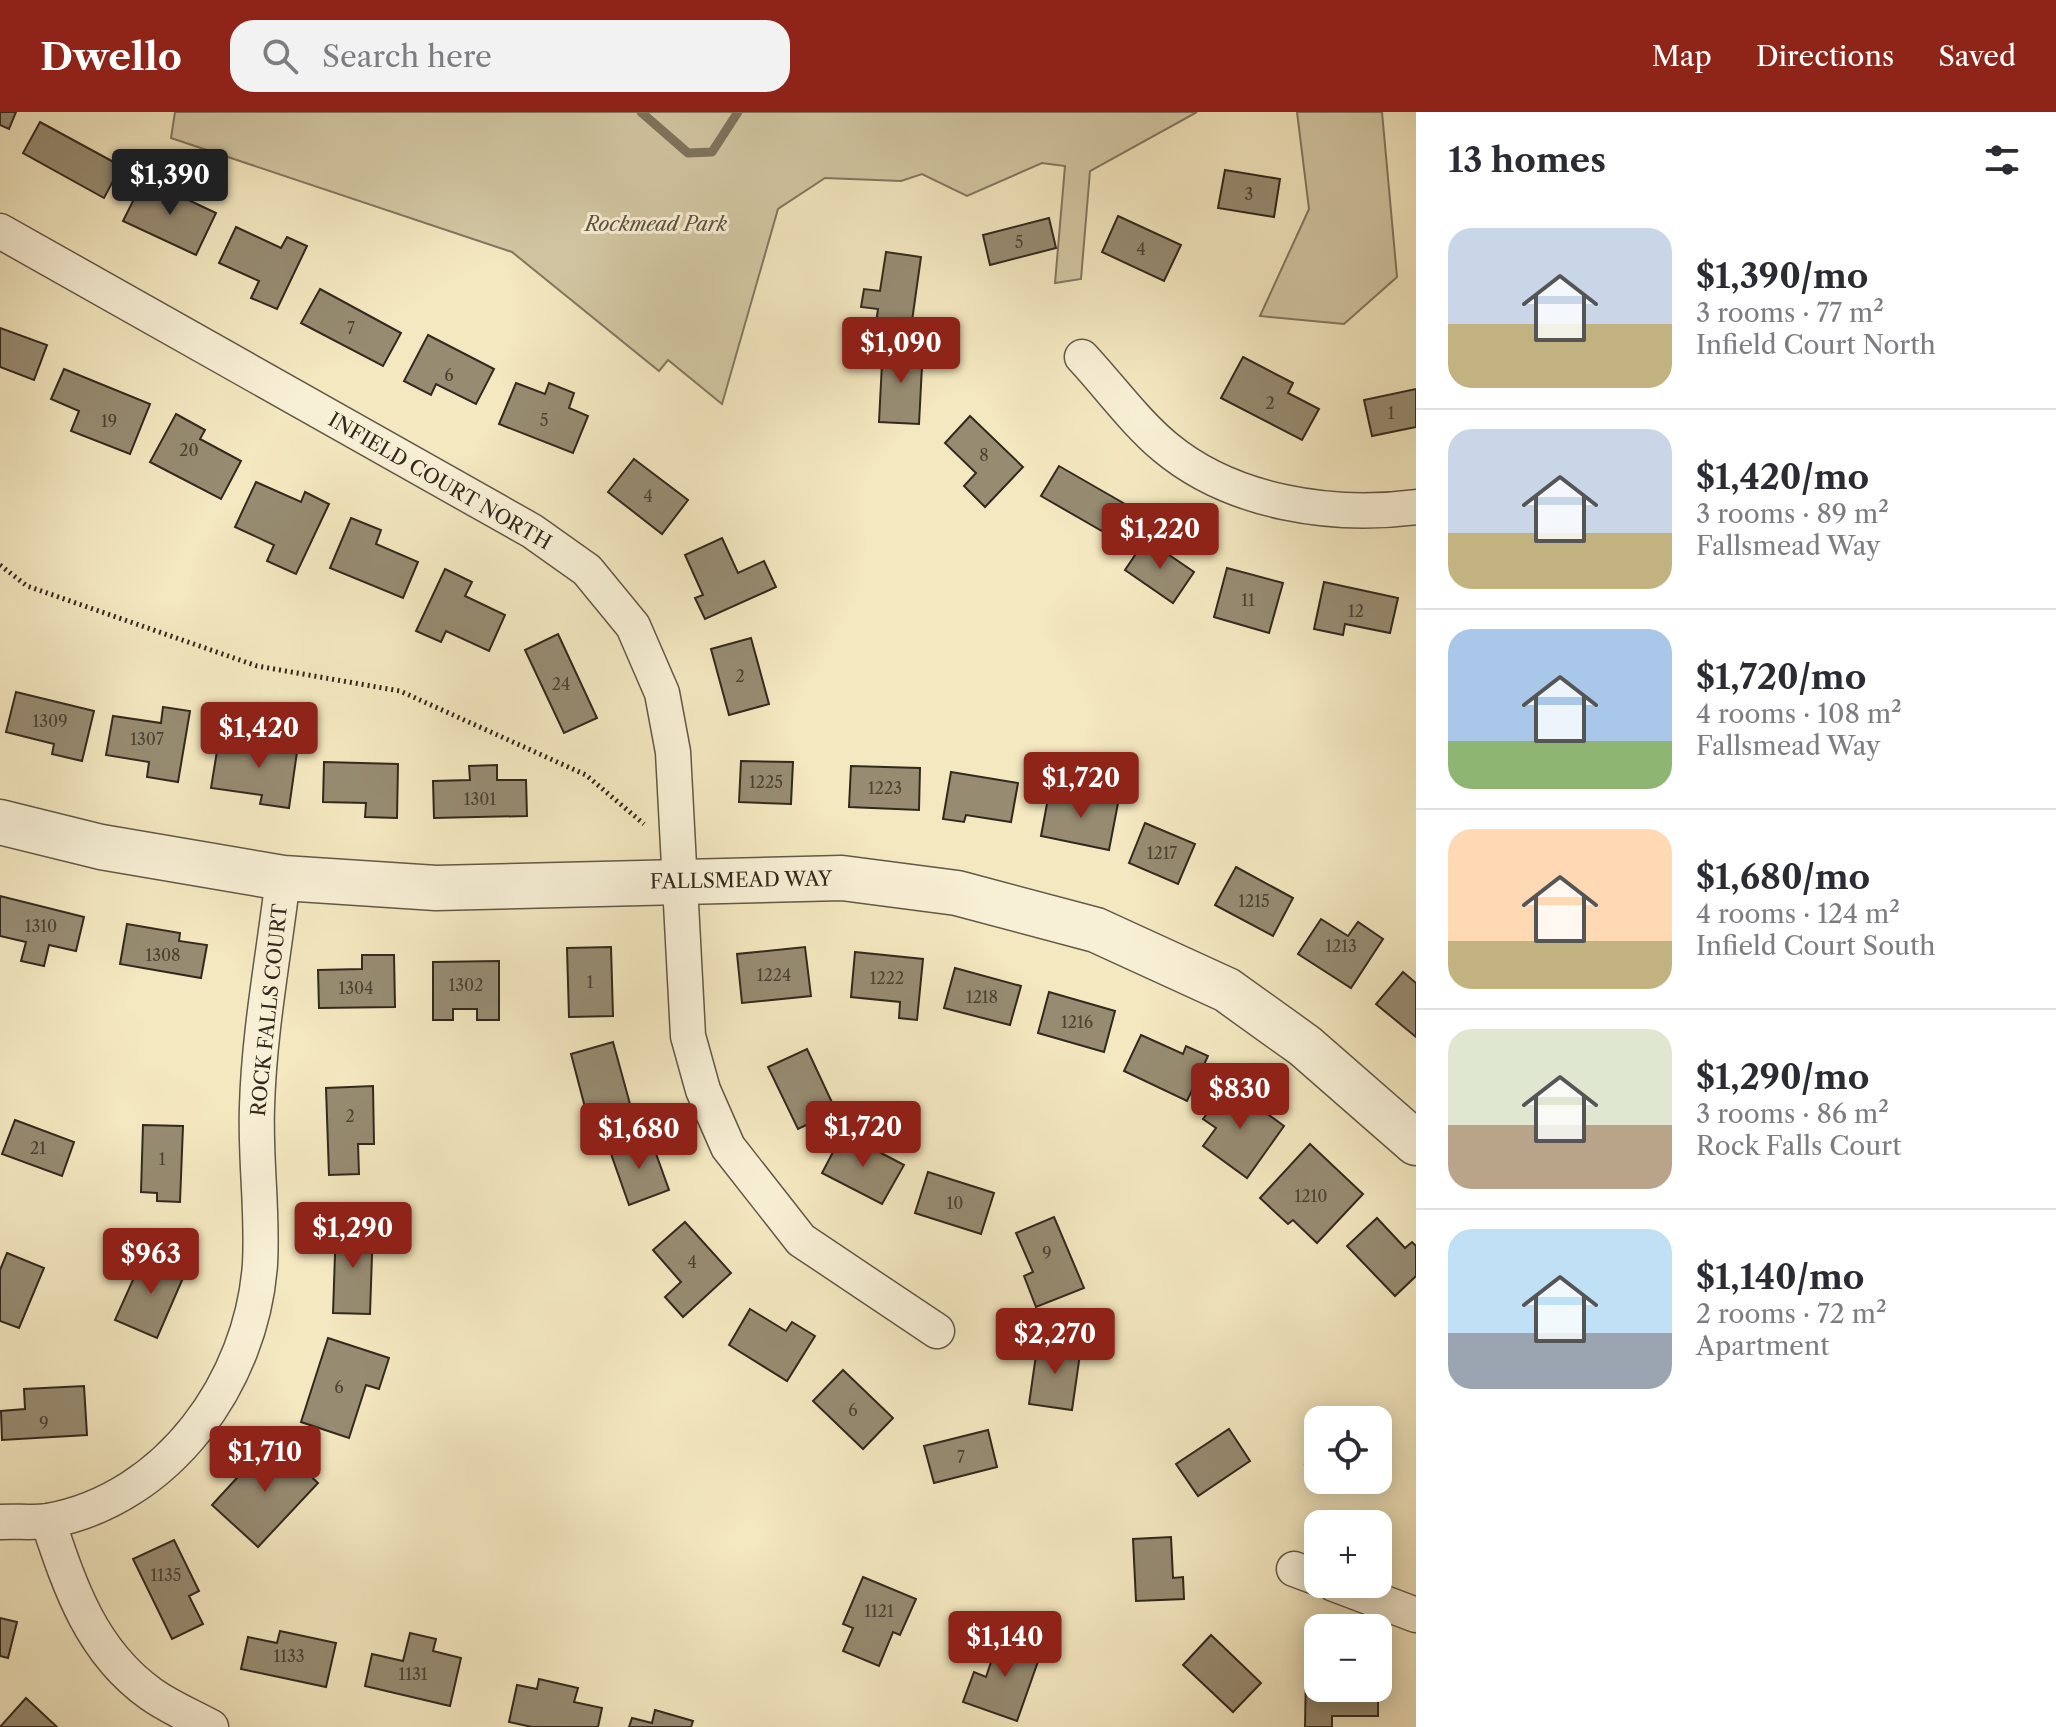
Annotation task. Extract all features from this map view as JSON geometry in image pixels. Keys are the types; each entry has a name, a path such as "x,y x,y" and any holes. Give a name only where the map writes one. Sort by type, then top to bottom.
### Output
{"street":[{"name":"INFIELD COURT NORTH","path":"0,231 532,531 587,570 633,626 662,693 673,752 688,1036 703,1090 728,1147 801,1240 937,1331"},
{"path":"1082,357 1165,448 1223,483 1275,502 1385,511 1416,507"},
{"name":"FALLSMEAD WAY","path":"0,822 101,847 283,878 436,888 842,878 957,893 1096,930 1227,990 1305,1046 1416,1143"},
{"name":"ROCK FALLS COURT","path":"0,1522 48,1521 112,1498 167,1461 211,1413 248,1333 260,1265 257,1105 283,878"},
{"path":"48,1521 75,1600 95,1638 150,1693 211,1727"},
{"path":"1371,1598 1416,1615"}],"path":[{"path":"0,565 27,586 257,666 400,691 586,775 651,830"}],"green space":[{"name":"Rockmead Park","path":"175,112 1197,112 1090,171 1081,279 1055,283 1065,166 1042,163 967,196 922,174 901,181 825,178 778,209 722,404 668,360 659,371 512,252 171,138"},
{"path":"1297,112 1382,112 1397,277 1344,324 1260,316 1309,209"}],"building":[{"path":"0,112 16,112 9,129 0,125"},
{"path":"40,122 121,166 104,198 23,153"},
{"path":"1225,170 1280,179 1274,217 1218,208"},
{"path":"144,179 216,213 196,255 123,221"},
{"path":"1118,216 1181,245 1164,281 1102,252"},
{"path":"1049,218 1056,248 990,265 983,235"},
{"path":"236,227 281,248 287,237 307,246 277,309 251,298 259,281 219,263"},
{"path":"886,252 921,257 910,335 875,330 878,309 861,307 864,289 880,291"},
{"path":"320,289 401,333 383,366 301,323"},
{"path":"0,328 47,345 34,380 0,367"},
{"path":"428,335 494,369 476,404 436,384 431,395 404,381"},
{"path":"888,345 923,347 919,424 879,422 882,363 887,363"},
{"path":"1243,357 1293,383 1288,393 1319,409 1302,440 1221,398"},
{"path":"64,369 150,404 130,454 71,431 79,411 51,399"},
{"path":"516,383 545,394 549,383 574,393 569,408 588,416 573,453 499,424"},
{"path":"1416,389 1416,427 1372,436 1364,400"},
{"path":"176,414 205,430 200,439 241,461 221,499 150,462"},
{"path":"970,416 1023,467 985,507 964,486 976,473 945,443"},
{"path":"634,459 688,500 662,534 608,492"},
{"path":"1059,466 1125,504 1107,534 1041,496"},
{"path":"256,482 301,502 305,492 329,504 296,574 267,561 274,545 235,527"},
{"path":"351,518 381,530 376,544 418,562 403,598 330,568"},
{"path":"722,538 738,573 764,561 776,587 705,619 695,598 703,595 685,555"},
{"path":"1146,539 1194,572 1173,603 1125,570"},
{"path":"1227,568 1283,583 1269,633 1214,617"},
{"path":"445,569 472,582 465,596 505,615 489,651 446,631 441,642 416,631"},
{"path":"1324,582 1398,598 1390,633 1345,624 1343,635 1314,629"},
{"path":"558,634 597,718 564,733 525,650"},
{"path":"751,638 769,704 729,715 711,649"},
{"path":"16,692 94,711 82,761 52,754 54,744 6,732"},
{"path":"163,707 190,711 178,782 147,777 149,762 106,755 113,716 161,723"},
{"path":"268,733 299,738 289,808 260,804 262,795 211,788 218,745 265,752"},
{"path":"741,761 793,762 791,804 739,802"},
{"path":"324,762 398,764 397,818 365,817 366,803 323,802"},
{"path":"497,765 497,780 526,780 527,816 434,818 433,781 470,780 469,766"},
{"path":"851,766 920,768 919,810 849,807"},
{"path":"951,772 1018,783 1011,822 966,815 964,822 943,819"},
{"path":"1049,793 1100,803 1102,795 1119,798 1109,850 1041,836"},
{"path":"1145,823 1195,844 1178,884 1129,863"},
{"path":"1236,867 1293,898 1273,936 1215,905"},
{"path":"0,896 84,917 76,951 49,945 44,966 21,961 26,942 0,936"},
{"path":"1321,919 1348,936 1358,922 1383,939 1351,988 1298,954"},
{"path":"127,924 180,933 179,941 207,945 201,978 120,964"},
{"path":"611,947 613,1016 569,1017 567,948"},
{"path":"805,947 811,996 742,1003 737,954"},
{"path":"855,952 923,959 917,1020 899,1018 900,1002 851,997"},
{"path":"362,955 394,955 395,1007 319,1008 318,970 362,969"},
{"path":"499,961 499,1020 477,1020 477,1009 453,1009 453,1020 433,1020 433,962"},
{"path":"955,968 1021,986 1010,1025 944,1008"},
{"path":"1403,972 1416,983 1416,1037 1376,1004"},
{"path":"1049,992 1115,1011 1104,1052 1038,1033"},
{"path":"1141,1035 1183,1054 1186,1046 1208,1056 1187,1101 1124,1071"},
{"path":"613,1042 630,1104 587,1115 571,1054"},
{"path":"807,1049 836,1111 798,1129 768,1067"},
{"path":"1228,1085 1284,1126 1247,1178 1203,1146 1216,1128 1203,1119"},
{"path":"373,1086 374,1144 358,1144 359,1174 329,1175 326,1088"},
{"path":"15,1120 74,1142 62,1176 2,1154"},
{"path":"143,1125 183,1126 180,1202 157,1201 157,1193 141,1192"},
{"path":"843,1133 904,1165 882,1204 822,1173"},
{"path":"650,1137 669,1190 629,1205 610,1151"},
{"path":"1310,1144 1363,1194 1317,1243 1293,1220 1288,1224 1260,1198"},
{"path":"928,1172 994,1193 981,1234 915,1213"},
{"path":"1054,1217 1084,1288 1036,1307 1024,1276 1033,1272 1016,1233"},
{"path":"1377,1218 1405,1248 1412,1242 1416,1246 1416,1276 1395,1296 1347,1246"},
{"path":"685,1222 731,1273 683,1317 665,1297 681,1282 653,1250"},
{"path":"336,1225 373,1226 370,1314 333,1313"},
{"path":"7,1253 44,1268 19,1328 0,1321 0,1270"},
{"path":"145,1253 186,1271 157,1338 115,1320"},
{"path":"750,1309 786,1331 792,1322 815,1336 787,1381 729,1345"},
{"path":"328,1338 389,1358 379,1389 366,1385 349,1438 301,1422"},
{"path":"1038,1341 1081,1347 1072,1410 1029,1404"},
{"path":"843,1370 893,1418 863,1449 813,1401"},
{"path":"84,1386 87,1435 2,1440 1,1411 25,1409 24,1389"},
{"path":"1229,1429 1250,1461 1198,1496 1176,1464"},
{"path":"988,1430 997,1467 934,1483 924,1446"},
{"path":"272,1440 318,1483 258,1547 212,1505"},
{"path":"1171,1537 1173,1578 1183,1577 1184,1599 1136,1601 1133,1539"},
{"path":"174,1540 199,1591 189,1596 203,1624 172,1639 133,1559"},
{"path":"863,1577 916,1599 900,1635 893,1632 879,1666 843,1651 853,1628 843,1624"},
{"path":"0,1618 17,1622 8,1658 0,1656"},
{"path":"280,1631 336,1643 326,1687 241,1669 248,1637 277,1643"},
{"path":"410,1633 436,1639 433,1651 461,1658 450,1706 365,1686 372,1654 403,1661"},
{"path":"1000,1635 1042,1650 1017,1721 963,1702 974,1672 986,1677"},
{"path":"1211,1635 1261,1683 1233,1712 1183,1665"},
{"path":"539,1679 578,1688 574,1702 602,1708 598,1727 532,1727 509,1722 517,1685 537,1689"},
{"path":"26,1698 57,1727 0,1727"},
{"path":"1305,1702 1378,1702 1378,1716 1332,1716 1332,1727 1305,1727"},
{"path":"655,1710 693,1721 691,1727 629,1727 632,1718 652,1723"}],"waterway":[{"path":"641,112 688,153 712,152 738,112"}]}
